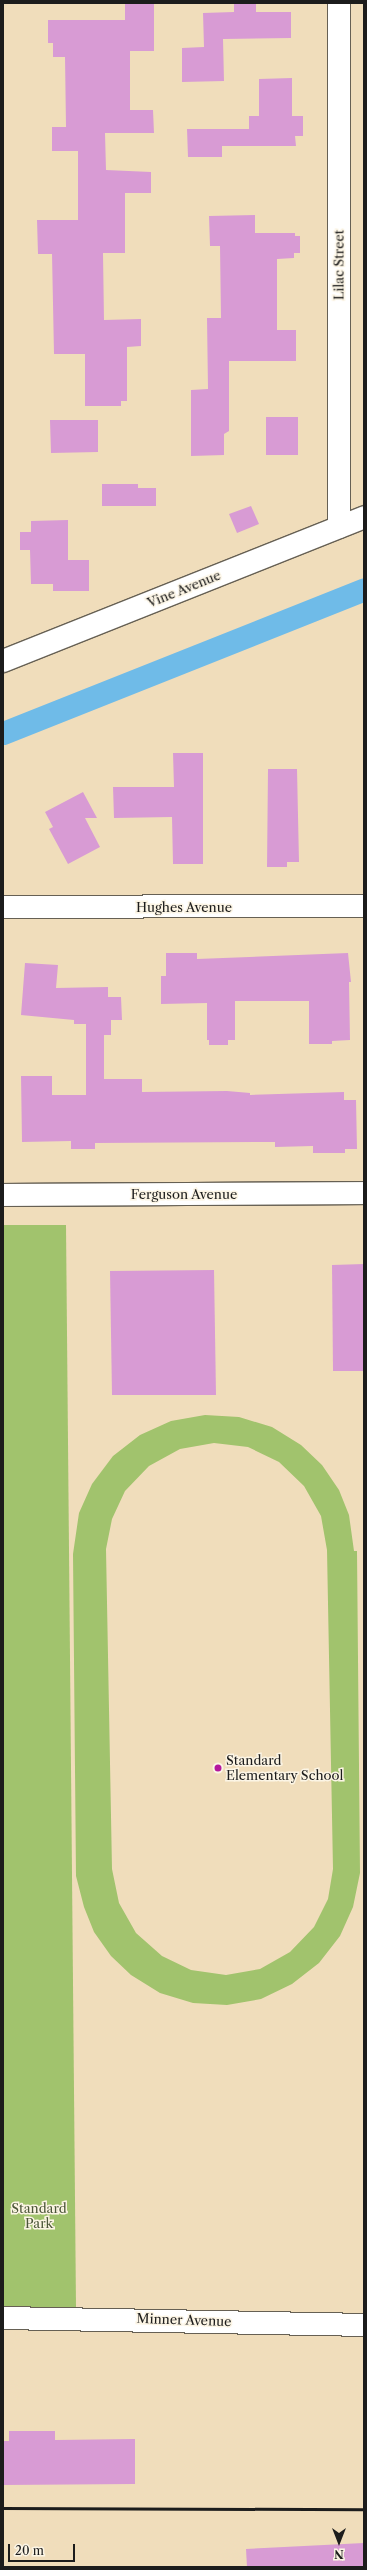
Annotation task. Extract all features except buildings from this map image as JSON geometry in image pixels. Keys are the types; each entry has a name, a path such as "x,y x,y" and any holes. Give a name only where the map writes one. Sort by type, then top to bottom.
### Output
{"street":[{"name":"Lilac Street","path":"339,3 339,527"},
{"name":"Vine Avenue","path":"3,661 364,517"},
{"name":"Hughes Avenue","path":"3,907 364,906"},
{"name":"Ferguson Avenue","path":"3,1196 364,1193"},
{"name":"Minner Avenue","path":"3,2318 77,2317 364,2325"}],"green space":[{"name":"Standard Park","path":"3,1225 66,1225 76,2307 3,2310"},
{"path":"205,1415 239,1417 272,1427 301,1445 322,1465 339,1490 349,1515 354,1551 357,1551 360,1873 353,1907 340,1936 319,1963 292,1984 261,1999 227,2005 193,2003 160,1993 131,1975 111,1956 94,1932 84,1907 76,1876 73,1554 79,1513 92,1484 113,1456 140,1435 171,1421","holes":["214,1443 248,1447 279,1462 304,1486 321,1516 327,1550 333,1869 328,1899 314,1927 290,1952 260,1969 226,1975 191,1970 162,1956 136,1933 119,1903 112,1869 106,1549 112,1519 125,1491 149,1466 180,1449"]}],"waterway":[{"path":"3,733 364,589"}],"railway":[{"path":"3,2508 364,2509"}],"place":[{"name":"Standard Elementary School","path":"218,1768"}]}
